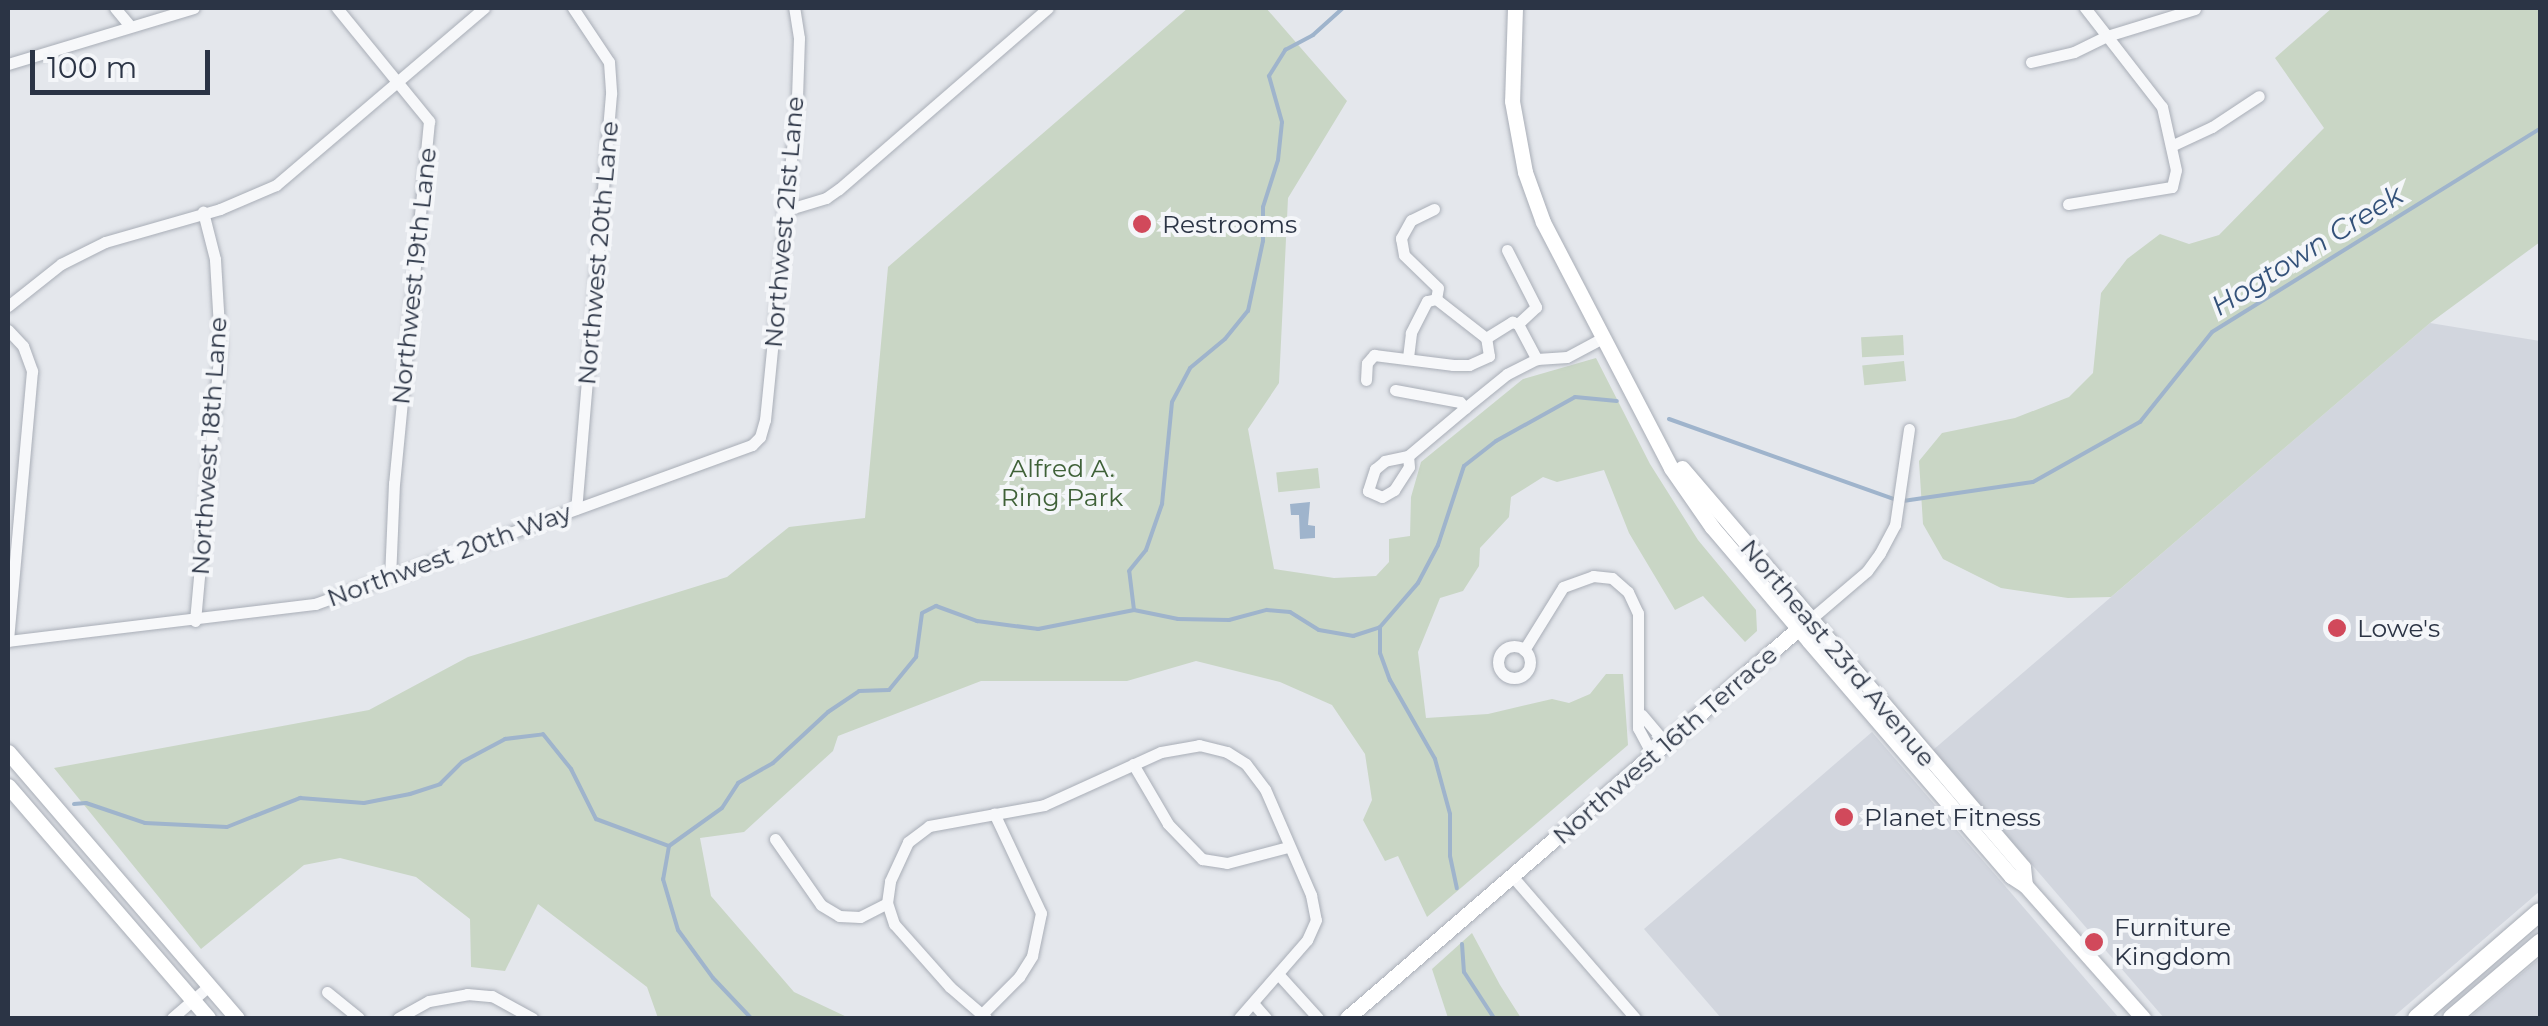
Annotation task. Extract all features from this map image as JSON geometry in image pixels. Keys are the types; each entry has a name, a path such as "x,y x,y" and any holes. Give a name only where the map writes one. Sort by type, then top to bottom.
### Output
{"main road":[{"path":"2416,1018 2540,912"},
{"path":"2491,985 2515,934"},
{"path":"2454,1016 2540,942"},
{"path":"2454,1016 2474,969"}],"street":[{"path":"115,8 130,26"},
{"path":"8,64 194,8"},
{"name":"Northwest 19th Lane","path":"337,8 429,120 394,484 390,577"},
{"path":"8,306 62,264 106,242 276,185 484,8"},
{"name":"Northwest 20th Lane","path":"573,8 609,62 611,94 576,509"},
{"name":"Northwest 21st Lane","path":"760,437 796,98 799,38 794,8"},
{"path":"783,210 826,198 839,189 1048,8"},
{"name":"Northeast 23rd Avenue","path":"1515,8 1511,74 1525,172 1543,222 1656,444 1692,500 2022,867 2025,885 2140,1018"},
{"path":"2068,204 2172,187 2176,170 2162,108 2151,87 2085,8"},
{"path":"2031,62 2074,52 2107,36 2194,9"},
{"path":"2171,146 2212,127 2259,96"},
{"path":"1434,210 1412,220 1401,238 1404,255 1438,288 1436,298"},
{"name":"Northwest 18th Lane","path":"195,621 220,344 215,259 203,212"},
{"path":"1506,250 1536,307 1518,324"},
{"path":"1366,380 1366,363 1374,354 1478,363 1489,356 1486,338 1436,298"},
{"path":"1408,359 1417,316 1427,301 1436,298"},
{"path":"1486,338 1512,322 1518,324 1537,360"},
{"path":"8,330 23,346 32,371 8,641"},
{"path":"1408,456 1491,385 1537,360 1567,357 1602,338"},
{"path":"1478,363 1491,385"},
{"path":"1395,390 1460,402 1465,408"},
{"name":"Northwest 16th Terrace","path":"1347,1018 1867,571 1895,526 1909,428"},
{"name":"Northwest 20th Way","path":"8,641 315,604 752,444 760,437"},
{"path":"1524,650 1564,587 1592,576 1612,578 1628,592 1638,613 1642,715 1639,734 1660,750"},
{"path":"994,813 1040,913 1032,956 1019,978 984,1016 894,924 887,903 890,881 908,842 929,826 994,813 1044,805 1132,764 1199,745 1227,752 1246,764 1265,789 1311,895 1316,920 1307,940 1238,1018"},
{"path":"8,752 237,1018"},
{"path":"1132,764 1168,824 1202,859 1227,863 1288,847"},
{"path":"8,786 208,1018"},
{"path":"62,849 79,834"},
{"path":"776,839 820,904 839,916 860,917 887,903"},
{"path":"1513,877 1635,1018"},
{"path":"1279,975 1318,1018"},
{"path":"172,1018 209,986"},
{"path":"328,992 359,1018"},
{"path":"398,1018 428,1001 467,994 492,996 532,1018"},
{"path":"1254,1003 1266,1018"}],"shaded area":[{"path":"2430,323 2540,341 2540,891 2392,1018 2164,1018 1933,750"},
{"path":"1872,732 2119,1018 1721,1018 1644,929"},
{"path":"2540,958 2540,1018 2469,1018"}],"green space":[{"name":"Alfred A. Ring Park","path":"1188,8 1266,8 1347,101 1288,198 1279,383 1248,429 1274,569 1334,578 1376,576 1389,562 1389,539 1410,536 1411,497 1421,462 1523,379 1596,358 1650,464 1698,540 1756,610 1757,631 1745,642 1703,596 1675,610 1629,533 1604,470 1557,482 1543,477 1511,497 1509,517 1480,548 1479,566 1463,591 1440,598 1418,652 1426,718 1488,714 1552,699 1569,703 1590,694 1606,674 1623,674 1628,745 1427,917 1398,856 1385,861 1363,820 1372,800 1365,754 1332,705 1280,682 1196,661 1127,681 981,681 838,736 833,751 744,832 700,838 711,896 794,992 849,1018 658,1018 647,987 538,904 505,971 471,967 470,919 416,877 340,858 304,865 201,949 54,768 369,710 468,657 727,577 789,527 865,518 888,267"},
{"path":"2332,8 2540,8 2540,242 2430,323 2111,597 2068,598 2001,588 1943,559 1923,524 1919,461 1942,433 2015,418 2069,397 2093,373 2101,293 2127,259 2160,234 2189,244 2219,235 2324,128 2275,58"},
{"path":"1903,335 1904,355 1862,357 1861,337"},
{"path":"1904,361 1906,381 1864,385 1862,365"},
{"path":"1318,468 1320,488 1278,492 1276,472"},
{"path":"1472,933 1521,1018 1448,1018 1432,969"}],"water":[{"path":"1310,502 1308,525 1315,526 1315,538 1300,539 1299,515 1291,515 1290,504"}],"waterway":[{"path":"1134,610 1129,571 1146,550 1162,504 1172,402 1190,368 1225,339 1248,311 1263,241 1263,207 1278,160 1282,122 1269,76 1285,50 1313,35 1343,8"},
{"name":"Hogtown Creek","path":"1903,501 2033,482 2140,422 2212,332 2540,129"},
{"name":"Hogtown Creek","path":"1380,627 1418,583 1438,545 1464,466 1496,441 1575,397 1617,401"},
{"name":"Hogtown Creek","path":"1669,419 1894,499"},
{"path":"74,804 86,803 145,823 227,827 300,798 364,803 410,794 440,784 462,762 505,739 543,734 571,769 596,819 669,846 722,808 738,783 773,763 828,712 859,691 889,690 916,657 922,613 936,606 977,621 1038,629 1134,610 1178,619 1229,620 1267,610 1290,612 1319,630 1353,636 1380,627"},
{"path":"1380,627 1380,653 1390,680 1435,759 1450,814 1450,856 1457,888"},
{"path":"669,846 663,879 678,930 713,978 751,1018"},
{"path":"1462,944 1464,972 1494,1018"}],"place":[{"name":"Restrooms","path":"1142,224"},
{"name":"Lowe's","path":"2337,628"},
{"name":"Planet Fitness","path":"1844,817"},
{"name":"Furniture Kingdom","path":"2094,942"}]}
